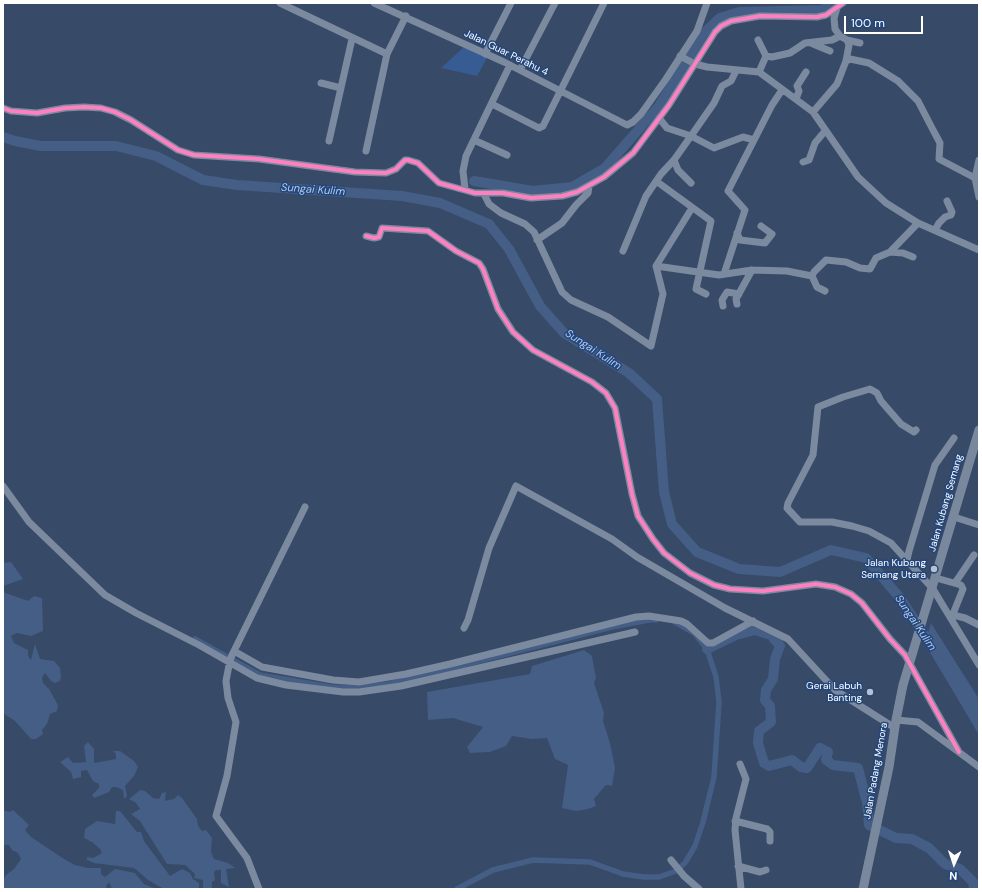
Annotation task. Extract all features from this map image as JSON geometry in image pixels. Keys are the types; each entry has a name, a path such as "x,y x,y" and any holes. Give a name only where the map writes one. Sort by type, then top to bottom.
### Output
{"main road":[{"name":"Jalan Kubang Semang","path":"928,605 979,430"},
{"name":"Jalan Padang Menora","path":"863,889 889,767 895,724 903,686 928,605"}],"street":[{"path":"280,3 352,39 387,54"},
{"name":"Jalan Guar Perahu 4","path":"376,3 510,65 627,125 634,122 641,114 681,57"},
{"path":"486,54 511,3"},
{"path":"520,70 555,3"},
{"path":"492,104 539,128 543,126 604,3"},
{"path":"707,3 697,31 681,57 695,64 736,71 759,72 813,112 858,177 886,203 918,223 979,250"},
{"path":"840,5 834,18 835,29 840,36 847,40 860,43"},
{"path":"3,108 25,113 37,113 84,107 115,112 146,128 178,150 194,155 260,159 355,172 386,173 396,169 405,160 408,160 418,163 439,183 465,189 475,194 503,193 531,198 569,194 589,186 616,168 633,153 659,118 715,32 721,26 731,21 760,16 817,17 826,14 840,5"},
{"path":"366,151 387,54 406,16"},
{"path":"766,56 772,57 790,53 805,43 832,40 840,36"},
{"path":"329,141 352,39"},
{"path":"758,40 766,56"},
{"path":"813,112 837,84 846,61 849,45 847,40"},
{"path":"805,43 815,44 830,51"},
{"path":"759,72 766,56"},
{"path":"846,61 850,59 869,63 898,81 918,101 940,143 939,159 975,178"},
{"path":"465,189 463,171 466,156 510,65"},
{"path":"623,251 646,196 660,174 674,160 692,136 714,103 722,86 731,81 736,71"},
{"path":"796,99 799,91 797,86 806,72"},
{"path":"321,83 341,88"},
{"path":"724,274 745,210 728,191 782,90"},
{"path":"659,118 667,128 692,136 714,148 744,137 754,140"},
{"path":"803,162 809,160 815,143 825,131"},
{"path":"474,140 507,155"},
{"path":"674,160 678,170 691,183"},
{"path":"979,160 975,178 979,197"},
{"path":"656,181 711,221 696,289 706,294"},
{"path":"537,240 562,223 576,205 588,193 589,186"},
{"path":"484,194 489,204 501,213 525,224 534,232 562,292 571,300 608,317 651,346 663,294 656,266 692,208"},
{"path":"935,230 939,222 945,217 951,215 952,212 947,201"},
{"path":"812,276 826,260 846,262 860,268 870,269 876,258 890,252 918,223"},
{"path":"737,233 740,240 765,243 772,234 761,226"},
{"path":"366,236 374,238 379,237 382,228 428,231 456,252 482,266 498,309 513,332 533,350 592,382 606,393 615,408 632,494 638,516 664,553 690,573 714,585 730,589 763,591 816,584 835,587 851,594 862,603 890,639 911,661 959,752"},
{"path":"890,252 903,253 913,257"},
{"path":"656,266 700,273 724,274 752,270 787,271 812,276"},
{"path":"737,304 736,299 752,270"},
{"path":"812,276 817,287 825,291"},
{"path":"723,306 722,300 727,292 739,294"},
{"path":"916,430 914,432 901,424 881,401 877,393 870,389 843,396 818,407 813,454 788,503 787,508 800,522 832,522 869,531 891,544 933,589 951,614 979,665"},
{"path":"907,560 935,465 954,438"},
{"path":"3,486 29,522 104,595 116,603 230,661 257,678 286,685 344,692 359,692 400,686 635,632"},
{"path":"464,628 468,620 488,548 516,486 612,539 637,557 704,596 788,639 834,690 895,724 918,722 979,767"},
{"path":"259,889 247,858 216,816 226,776 236,722 226,681 230,661 234,652 305,506"},
{"path":"954,517 979,525"},
{"path":"956,583 974,555"},
{"path":"936,578 961,585 963,589 951,614"},
{"path":"951,614 979,625"},
{"path":"234,652 262,667 333,680 359,682 435,667 636,617 649,616 681,621 687,624 708,643 713,643 753,621"},
{"path":"740,764 746,779 735,821 741,889"},
{"path":"735,821 766,829 770,832 770,841"},
{"path":"671,860 677,869 699,889"},
{"path":"738,866 760,872 766,870"}],"shaded area":[{"path":"464,47 487,58 477,76 441,68"},
{"path":"11,562 23,579 3,586 3,563"},
{"path":"3,592 28,601 34,596 42,598 43,631 31,636 17,633 11,636 14,643 28,650 28,656 31,660 35,644 40,659 54,661 60,668 60,681 55,683 51,681 45,673 42,678 43,683 49,689 58,705 57,711 50,714 47,724 42,730 43,734 36,739 31,739 15,721 3,713"},
{"path":"931,623 979,699 979,735 925,644"},
{"path":"584,650 592,656 596,678 594,683 604,713 603,721 610,743 615,768 612,786 606,785 594,799 596,806 576,811 562,808 568,765 555,759 547,738 532,739 512,736 506,746 490,752 470,753 467,747 483,727 453,718 428,720 427,692 530,674 532,666"},
{"path":"88,742 94,749 94,763 116,759 116,754 113,751 120,751 134,761 138,767 134,776 125,786 127,796 124,799 123,790 116,787 112,787 109,792 94,798 92,795 99,788 99,784 93,781 87,770 81,771 81,777 73,779 71,772 60,762 68,757 73,763 86,762 84,746"},
{"path":"140,790 145,791 153,798 159,799 162,793 166,792 165,801 174,799 178,795 182,798 197,819 198,826 202,831 206,830 212,838 211,852 214,859 228,863 235,868 226,869 229,887 221,883 221,870 216,870 214,872 215,880 212,882 212,889 205,889 203,887 203,880 194,878 195,874 185,865 167,864 140,821 131,814 140,809 136,803 129,799"},
{"path":"3,810 10,812 13,810 29,825 25,830 31,837 75,865 88,868 101,868 101,874 105,877 115,869 135,873 144,884 156,889 112,889 109,882 106,886 107,889 3,889 3,880 6,875 14,869 21,859 18,853 12,850 9,845 3,845"},
{"path":"116,811 120,811 137,832 141,832 144,841 170,876 182,869 190,873 193,879 199,883 199,889 164,889 148,880 134,868 94,863 87,860 87,857 93,858 102,853 100,849 92,842 84,838 85,829 97,821 115,824"}],"waterway":[{"path":"474,181 533,191 572,187 605,168 659,106 704,33 720,18 739,12 821,10 832,6 834,3"},
{"name":"Sungai Kulim","path":"3,137 41,146 116,146 156,156 203,180 237,185 402,196 440,203 489,224 509,249 540,306 564,333 629,373 657,399 664,492 672,524 697,552 739,569 780,572 831,550 866,558 900,598 933,648"},
{"path":"195,639 260,675 331,687 358,688 389,684 612,627 656,620"},
{"path":"457,889 493,870 533,860 590,862 623,874 644,877 659,877 676,871 685,863 695,846 703,822 714,777 719,702 716,677 707,649 694,633 675,622"},
{"path":"707,649 736,635 755,630 771,635 780,646 775,659 773,679 766,690 765,700 770,706 771,722 759,731 758,743 764,763 769,766 792,760 801,767 807,768 820,748 828,752 826,760 833,765 858,768 867,803 869,825 896,838 912,839 929,848 945,864 960,869 973,882 974,889"}],"cycle path":[{"path":"3,108 11,111 37,113 65,108 101,108 115,112 131,120 178,150 194,155 259,159 355,172 386,173 396,169 405,160 408,160 418,163 439,183 475,193 503,193 531,198 562,196 577,192 604,177 633,153 669,105 715,32 721,26 731,21 760,16 817,17 826,15 843,3"},
{"path":"366,236 374,238 379,237 382,228 428,231 456,251 479,263 483,269 498,309 513,332 533,350 592,382 606,393 615,408 632,494 638,516 664,553 690,573 714,585 730,589 763,591 816,584 835,587 851,594 862,603 890,639 905,655 959,752"}],"place":[{"name":"Jalan Kubang Semang Utara","path":"934,569"},
{"name":"Gerai Labuh Banting","path":"870,692"}]}
